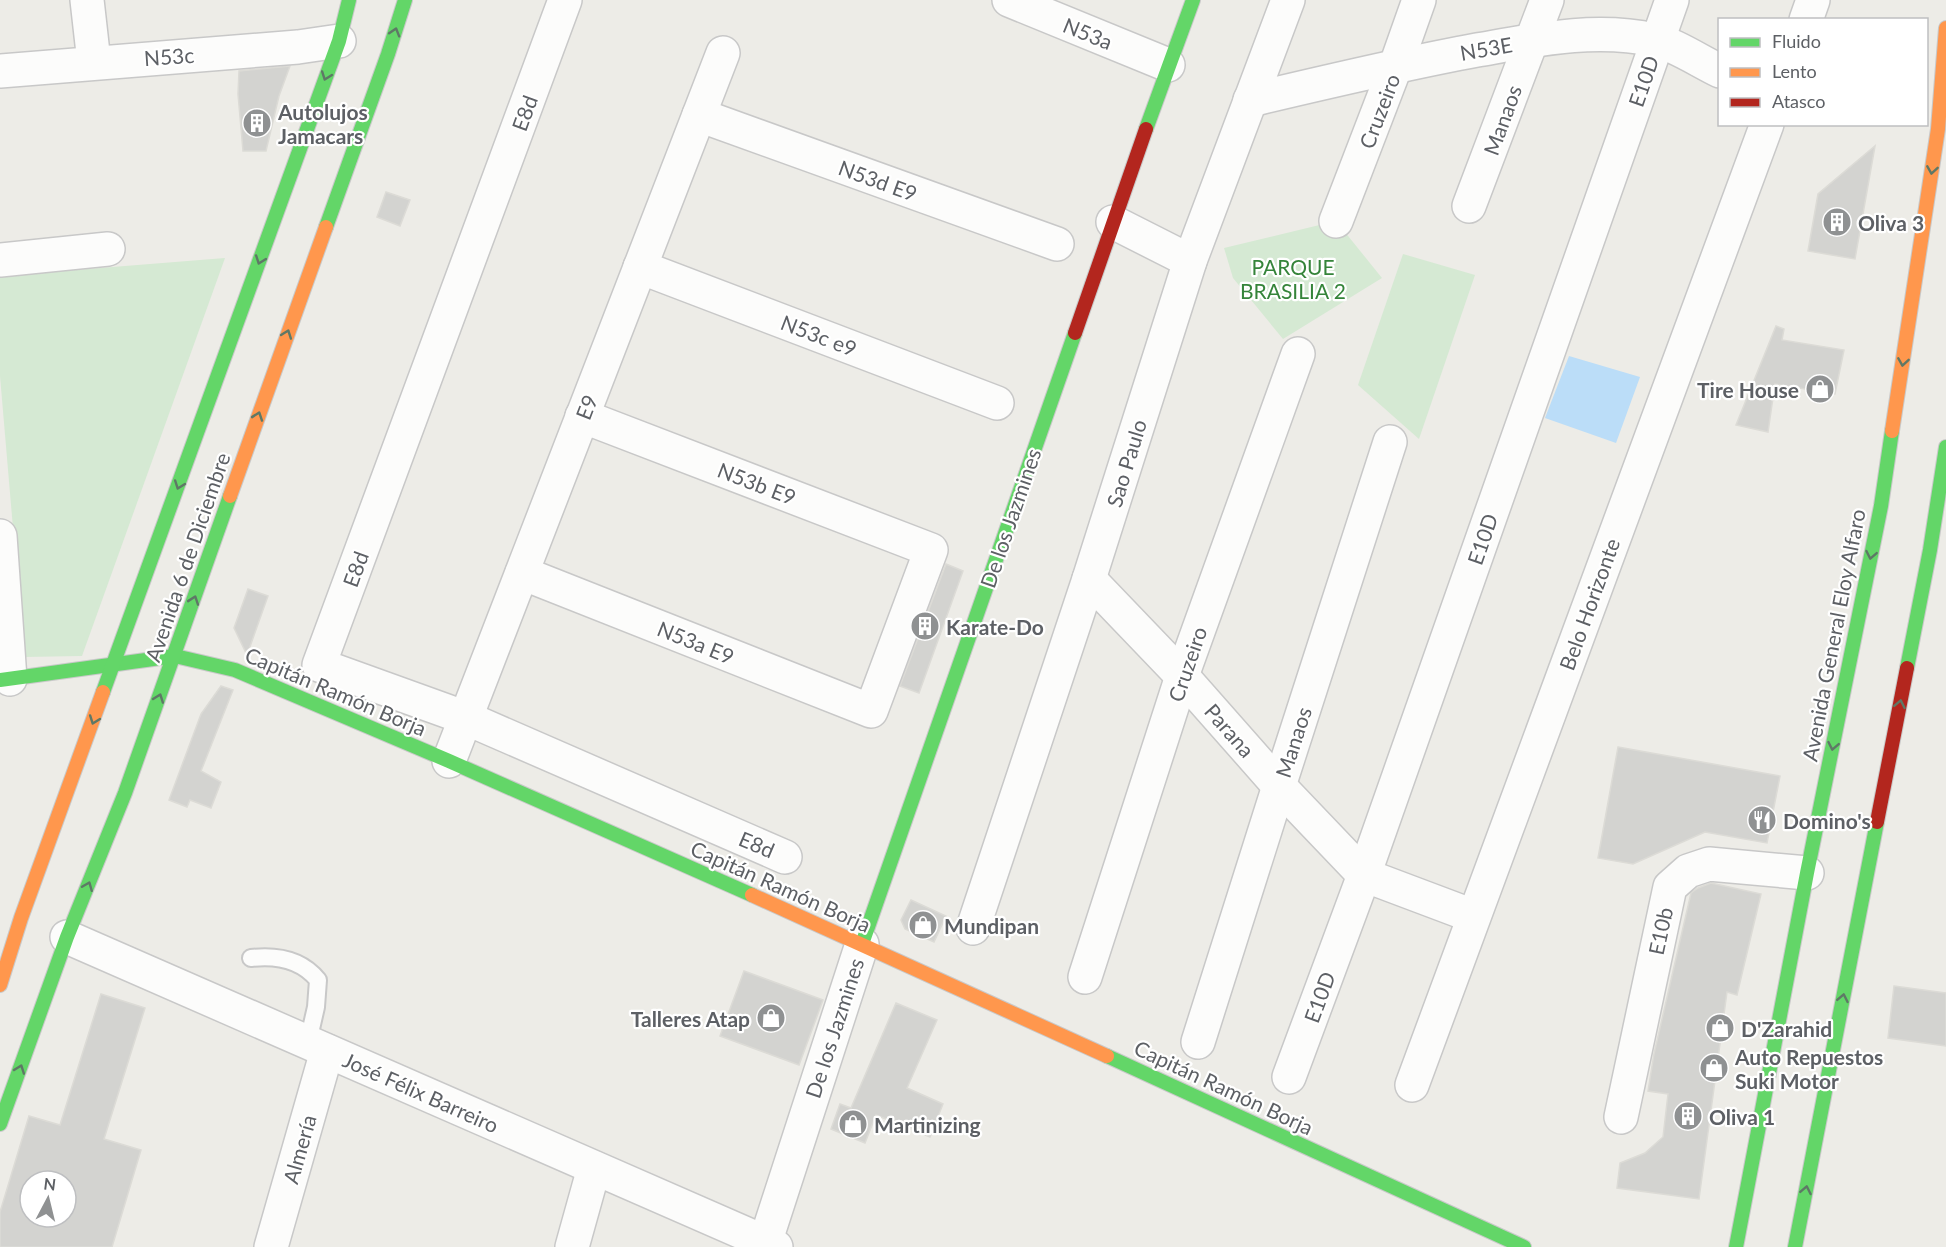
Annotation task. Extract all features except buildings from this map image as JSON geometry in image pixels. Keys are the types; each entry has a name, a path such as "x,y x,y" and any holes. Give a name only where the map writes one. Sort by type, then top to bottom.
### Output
{"main road":[{"name":"Avenida 6 de Diciembre","path":"0,985 21,918 339,41 349,0"},
{"name":"Avenida 6 de Diciembre","path":"0,1124 67,937 125,793 175,656 263,400 388,54 405,0"},
{"name":"De los Jazmines","path":"861,944 1168,65 1193,0"},
{"name":"Avenida General Eloy Alfaro","path":"1736,1247 1807,873 1881,506 1938,129 1946,28"},
{"path":"1795,1247 1938,552 1946,447"},
{"name":"Capitán Ramón Borja","path":"5,679 175,656 235,670 449,761 861,944 1524,1247"}],"street":[{"path":"87,0 93,62"},
{"name":"E8d","path":"566,0 319,665 466,718 785,857"},
{"name":"N53a","path":"1009,0 1168,65"},
{"name":"Sao Paulo","path":"973,928 1089,579 1190,261 1288,0"},
{"name":"Cruzeiro","path":"1336,221 1419,0"},
{"name":"Manaos","path":"1469,206 1547,0"},
{"name":"E10D","path":"1289,1077 1364,875 1672,0"},
{"path":"1807,18 1813,0"},
{"name":"N53E","path":"1250,100 1396,65 1532,40 1601,34 1657,40 1718,70"},
{"name":"N53c","path":"0,70 298,47 339,41"},
{"name":"E9","path":"449,761 723,53"},
{"name":"N53d E9","path":"699,115 1057,244"},
{"name":"Belo Horizonte","path":"1412,1085 1766,126"},
{"path":"1113,222 1190,261"},
{"path":"0,260 108,249"},
{"name":"N53c e9","path":"640,267 997,403"},
{"name":"Cruzeiro","path":"1085,977 1182,676 1298,354"},
{"name":"N53b E9","path":"582,416 931,550 871,711"},
{"name":"Manaos","path":"1198,1042 1390,442"},
{"path":"0,536 5,679"},
{"name":"N53a E9","path":"522,573 871,711"},
{"name":"Parana","path":"1089,579 1182,676 1279,786 1364,875 1473,916"},
{"name":"E10b","path":"1621,1117 1670,887 1688,871 1709,864 1807,873"},
{"name":"José Félix Barreiro","path":"67,937 771,1245"},
{"name":"De los Jazmines","path":"771,1245 861,944"},
{"name":"Almería","path":"271,1247 318,1046"},
{"path":"572,1247 594,1168"}],"lane":[{"path":"251,958 272,956 298,963 309,969 318,980 316,1007 318,1046"}],"green space":[{"name":"PARQUE BRASILIA 2","path":"1336,221 1382,278 1283,339 1233,278 1224,248"},
{"path":"1403,254 1475,275 1419,439 1358,385"},
{"path":"225,258 82,656 24,657 0,376 0,276"}],"water":[{"path":"1569,356 1640,377 1616,443 1545,418"}],"traffic: fast":[{"path":"103,692 339,41 349,0"},
{"path":"326,227 405,0"},
{"path":"1146,129 1193,0"},
{"path":"862,944 1075,333"},
{"path":"1736,1247 1807,873 1881,506 1892,431"},
{"path":"1907,668 1930,550 1946,447"},
{"path":"0,1124 67,937 125,793 230,496"},
{"path":"0,680 175,656 235,670 449,761 752,895"},
{"path":"1795,1247 1877,822"},
{"path":"1107,1056 1524,1247"}],"traffic: slow":[{"path":"1892,431 1938,129 1946,28"},
{"path":"230,496 326,227"},
{"path":"0,985 21,918 103,692"},
{"path":"752,895 1107,1056"}],"traffic: jam":[{"path":"1075,333 1146,129"},
{"path":"1877,822 1907,668"}],"place":[{"name":"Autolujos Jamacars","path":"257,123"},
{"name":"Oliva 3","path":"1837,222"},
{"name":"Tire House","path":"1820,389"},
{"name":"Karate-Do","path":"925,626"},
{"name":"Domino's","path":"1762,820"},
{"name":"Mundipan","path":"923,925"},
{"name":"Talleres Atap","path":"771,1018"},
{"name":"D'Zarahid","path":"1720,1028"},
{"name":"Auto Repuestos Suki Motor","path":"1714,1068"},
{"name":"Oliva 1","path":"1688,1116"},
{"name":"Martinizing","path":"853,1124"}]}
